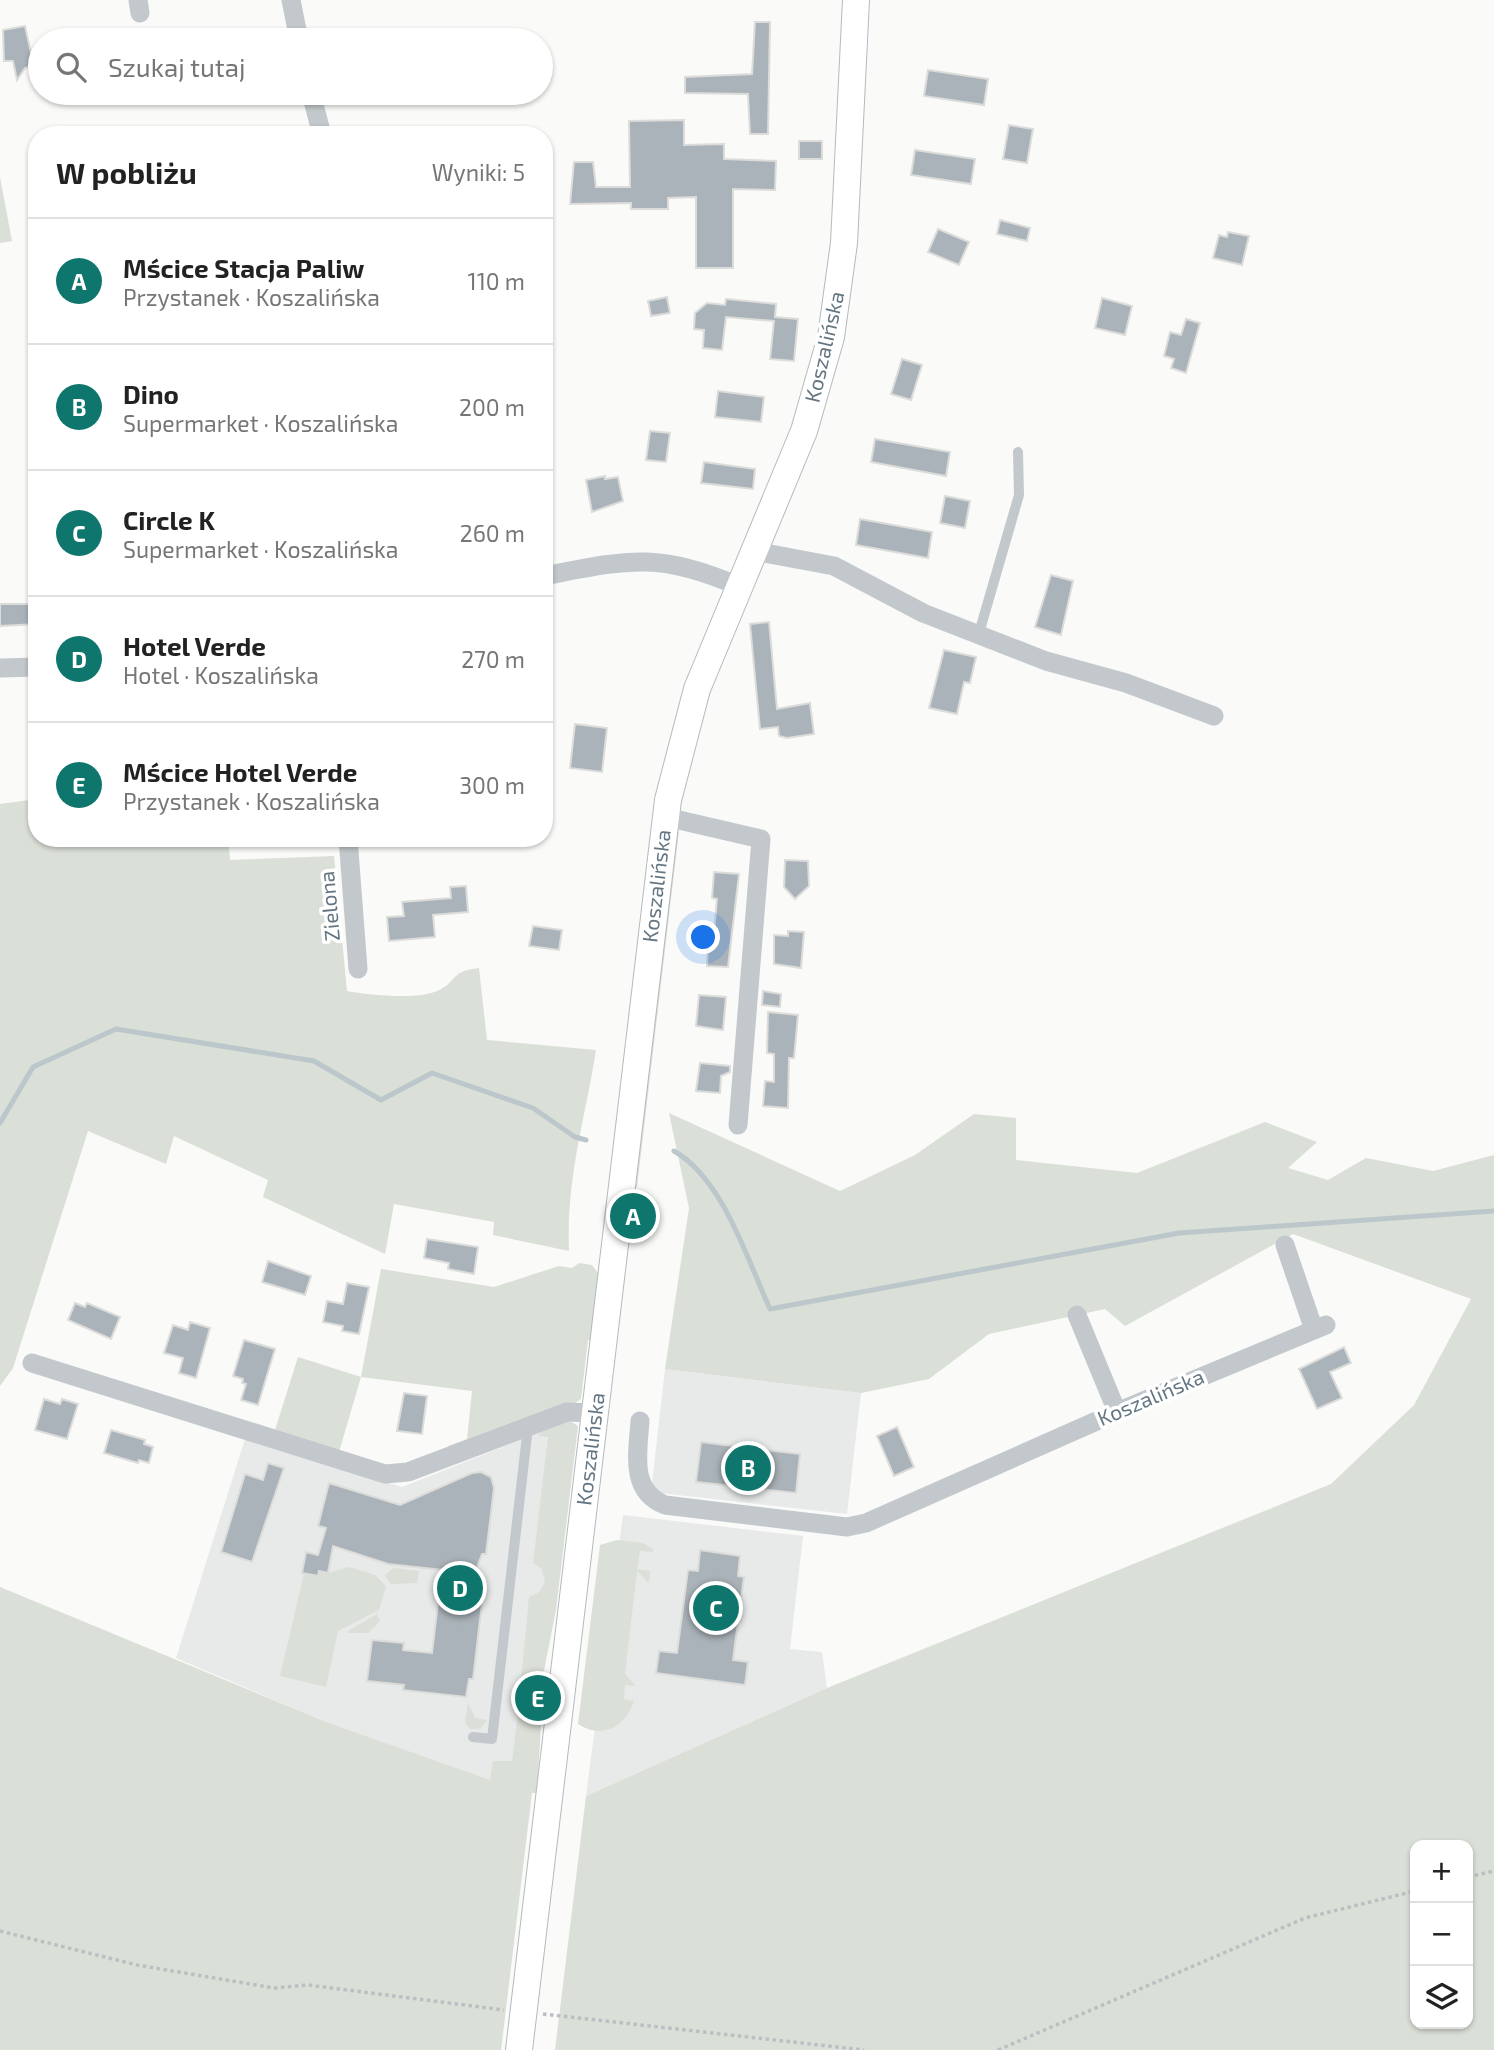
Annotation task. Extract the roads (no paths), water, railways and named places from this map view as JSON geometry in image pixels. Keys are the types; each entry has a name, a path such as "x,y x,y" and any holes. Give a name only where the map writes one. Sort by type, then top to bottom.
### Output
{"main road":[{"name":"Koszalińska","path":"519,2050 666,817 692,704 738,586 804,431 820,383 836,310 846,214 856,0"}],"street":[{"path":"290,0 296,28"},
{"path":"314,105 320,126"},
{"path":"754,551 834,566 923,613 1045,661 1126,683 1214,716"},
{"path":"553,575 646,560 711,574 738,586"},
{"path":"0,668 28,667"},
{"path":"666,817 761,839 738,1125"},
{"name":"Zielona","path":"349,847 358,969"},
{"name":"Koszalińska","path":"640,1421 640,1482 655,1501 665,1505 847,1527 866,1523 1117,1412 1320,1327 1285,1245"},
{"path":"1077,1315 1117,1412"},
{"path":"32,1363 385,1474 408,1472 567,1412 594,1413"}],"lane":[{"path":"979,633 1019,495 1018,452"},
{"path":"473,1737 492,1739 528,1426"}],"waterway":[{"path":"0,1123 33,1067 116,1029 314,1061 381,1100 432,1073 533,1108 575,1137 586,1140"},
{"path":"674,1151 691,1164 720,1200 770,1309 1179,1233 1494,1211"}],"place":[{"name":"Mścice Stacja Paliw","path":"633,1216"},
{"name":"Dino","path":"748,1468"},
{"name":"Hotel Verde","path":"460,1588"},
{"name":"Circle K","path":"716,1608"},
{"name":"Mścice Hotel Verde","path":"538,1698"}]}
